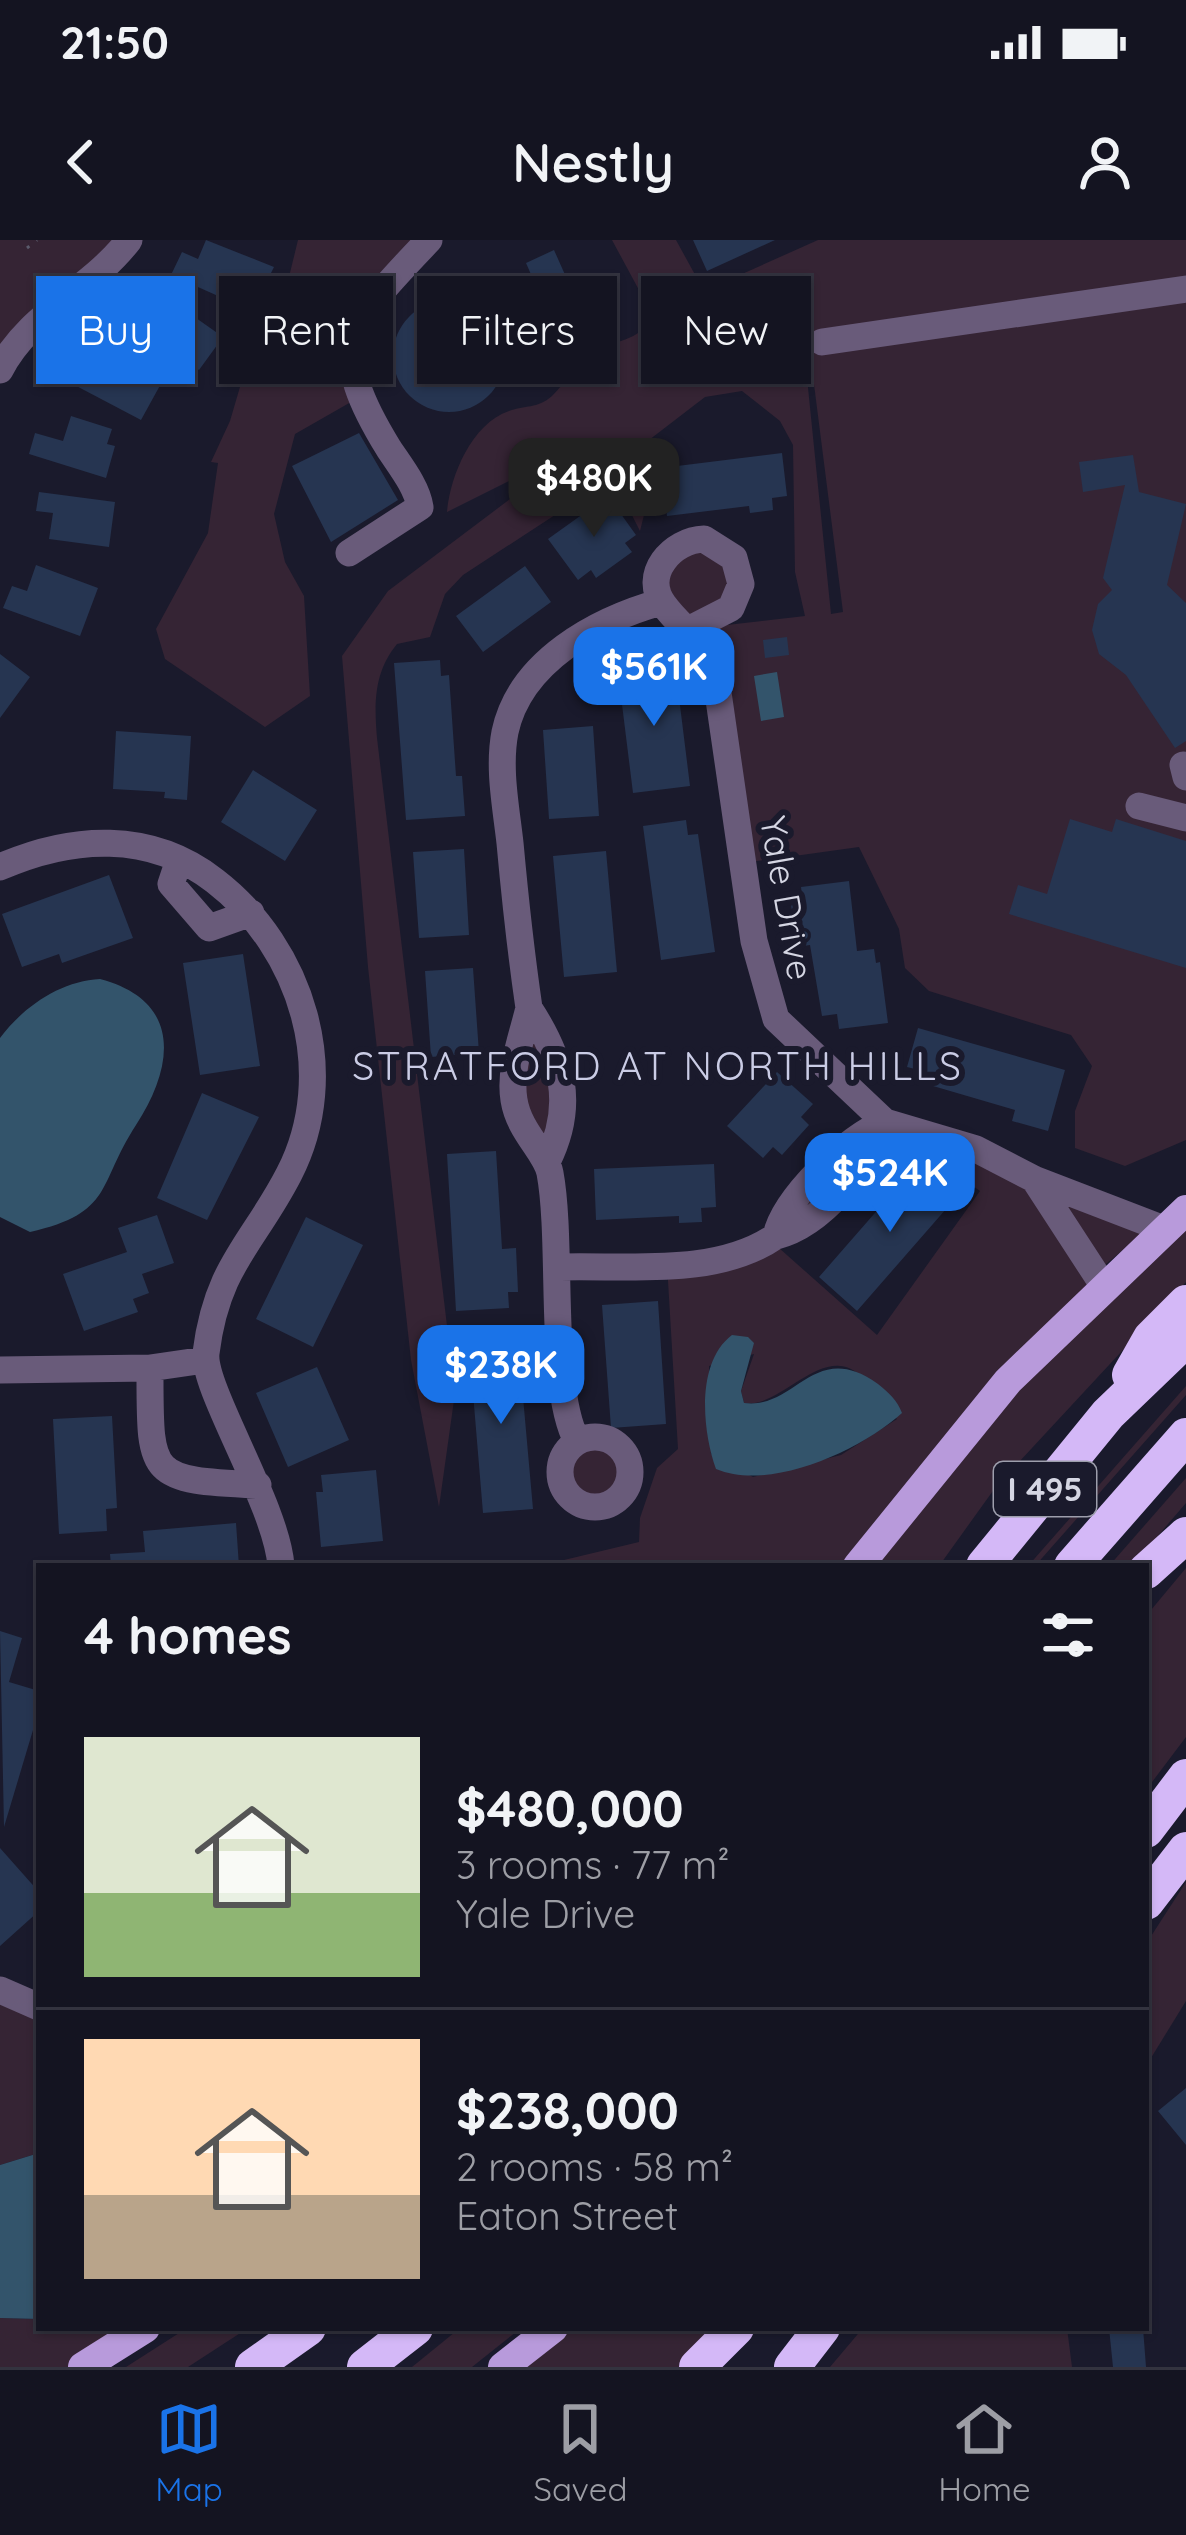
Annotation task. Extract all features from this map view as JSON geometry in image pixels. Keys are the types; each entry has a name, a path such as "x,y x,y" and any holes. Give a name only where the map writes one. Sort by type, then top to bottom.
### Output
{"highway":[{"path":"1108,1414 1151,1338 1186,1303"},
{"name":"I 495","path":"986,1563 1108,1414 1186,1340"},
{"name":"I 495","path":"1075,1563 1186,1436"},
{"path":"1149,1569 1186,1538"},
{"path":"1149,1826 1186,1778"},
{"path":"1149,1898 1186,1850"},
{"path":"253,2367 304,2331"},
{"path":"365,2367 412,2331"},
{"path":"697,2367 733,2331"},
{"path":"731,2367 762,2331"},
{"path":"792,2367 820,2331"}],"main road":[{"path":"859,1563 961,1434 1103,1286 1175,1220"},
{"path":"1149,1588 1186,1538"},
{"path":"83,2367 140,2331"},
{"path":"503,2367 549,2331"}],"street":[{"path":"0,370 26,333 105,269 129,240"},
{"path":"349,553 420,507 358,398 347,359 354,332 429,240"},
{"path":"822,342 1186,289"},
{"path":"548,1162 529,1143 514,1099 516,1058 529,1008 502,768 509,716 523,691 575,640 620,614 661,602 658,574 671,550 692,539 725,548 740,570 738,597 720,616 690,629"},
{"name":"Yale Drive","path":"661,602 690,629 715,672 767,1001 803,1050 885,1122 976,1149 1034,1179 1175,1220"},
{"path":"1139,806 1186,818"},
{"path":"0,867 42,849 88,842 119,842 179,860 207,874 251,913 271,939 304,1012 312,1044 313,1097 302,1147 228,1270 205,1360 270,1509 280,1563"},
{"path":"179,860 171,884 209,928 251,913"},
{"path":"529,1008 556,1050 566,1095 559,1139 548,1162 560,1267 560,1339 569,1420 577,1442"},
{"path":"560,1267 728,1258 776,1236 781,1216 860,1132 885,1122"},
{"name":"Yale Drive","path":"1034,1179 1103,1286"},
{"path":"0,1370 150,1368 205,1360"},
{"path":"150,1368 150,1436 161,1468 183,1481 258,1485"},
{"path":"0,1990 36,2006"}],"path":[{"path":"27,248 38,240"}],"shaded area":[{"path":"0,240 129,240 93,276 36,276 36,334 0,370"},
{"path":"298,240 429,240 393,284 393,276 289,276"},
{"path":"612,240 676,240 696,276 641,276 641,294"},
{"path":"818,240 1186,240 1186,1140 1125,1166 1075,1148 1075,1111 1092,1066 1071,1035 929,991 905,968 899,929 859,847 743,863 715,672 692,629 805,616 795,572 793,445 780,421 742,391 705,397 649,440 644,464 649,495 640,531 608,468 558,513 463,575 445,594 430,637 397,644 380,677 377,738 455,1393 439,1507 411,1360 368,967 342,656 388,591 583,444 447,512 458,468 473,439 496,418 547,400 563,384 617,384 617,342 641,331 641,384 808,384 831,614 843,612 811,361 811,276 738,276"},
{"path":"241,384 357,384 358,398 295,434 274,514 285,562 304,596 310,696 265,727 165,659 156,629 208,533 218,463 211,462"},
{"path":"704,539 741,584 691,628 658,574"},
{"path":"529,1008 556,1050 559,1139 529,1143 516,1058"},
{"path":"885,1122 1034,1179 1103,1285 861,1563 552,1563 639,1542 640,1518 657,1468 678,1449 667,1264 770,1240 877,1335 980,1191 885,1123 800,1230 780,1215","holes":["754,1354 741,1391 744,1403 770,1398 811,1374 838,1366 863,1378 897,1419 841,1455 753,1477 711,1454 709,1366"]},
{"path":"1047,1191 1147,1230 1100,1269"},
{"path":"1186,1226 1186,1282 995,1488 941,1563 876,1563 1021,1388"},
{"path":"1186,1386 1186,1395 1038,1563 1031,1563"},
{"path":"596,1437 621,1447 631,1472 621,1497 596,1507 571,1497 561,1472 571,1447"},
{"path":"1186,1478 1186,1503 1135,1563 1112,1563"},
{"path":"1186,1568 1186,1737 1149,1786 1149,1612"},
{"path":"1186,1882 1186,2001 1149,2061 1149,1939"},
{"path":"0,1990 36,2006 36,2154 0,2165"},
{"path":"0,2318 36,2319 36,2331 140,2331 83,2367 0,2367"},
{"path":"182,2331 243,2331 188,2367 126,2367"},
{"path":"456,2331 517,2331 472,2367 412,2367"},
{"path":"566,2331 715,2331 681,2367 520,2367"},
{"path":"860,2331 1067,2331 1072,2367 830,2367"}],"water":[{"path":"777,672 784,717 761,721 754,676"},
{"path":"100,979 127,989 158,1020 163,1059 158,1081 90,1206 77,1216 30,1232 0,1217 0,1038 44,997"},
{"path":"732,1335 754,1343 741,1391 744,1403 778,1397 806,1379 837,1369 856,1372 878,1384 902,1413 863,1441 814,1464 762,1475 716,1469 705,1417 707,1379 720,1347"},
{"path":"36,2154 36,2319 0,2318 0,2165"}],"building":[{"path":"206,240 274,267 270,276 219,276 219,296 195,286 195,276 171,275 182,252 198,259"},
{"path":"693,240 775,240 707,271"},
{"path":"554,250 566,276 532,276 526,263"},
{"path":"417,310 417,384 498,384 489,396 471,408 449,412 427,408 409,396 397,378 393,356 397,334"},
{"path":"195,317 219,334 219,342 199,370 195,367"},
{"path":"73,384 161,384 141,420"},
{"path":"71,416 112,429 107,444 115,446 106,478 29,454 35,433 63,441"},
{"path":"359,433 398,500 331,542 292,466"},
{"path":"782,453 787,496 772,498 773,510 750,513 749,506 667,516 661,468"},
{"path":"1133,455 1139,492 1186,504 1167,585 1186,603 1186,741 1175,748 1126,675 1099,654 1092,630 1098,604 1112,590 1103,578 1125,485 1083,492 1079,462"},
{"path":"39,492 115,502 109,547 49,539 53,513 36,511"},
{"path":"608,496 636,535 625,543 632,552 596,578 591,570 578,580 548,539"},
{"path":"36,565 98,588 80,636 3,608 12,586 27,591"},
{"path":"525,566 551,602 483,652 456,616"},
{"path":"787,637 789,655 765,658 763,640"},
{"path":"0,654 30,677 0,718"},
{"path":"440,660 441,676 449,675 456,776 462,776 465,816 406,820 394,663"},
{"path":"675,665 690,786 633,793 618,672"},
{"path":"593,726 599,816 549,819 543,730"},
{"path":"116,731 191,736 187,800 164,798 165,792 113,789"},
{"path":"253,770 317,810 285,861 221,822"},
{"path":"1070,819 1112,832 1116,819 1186,841 1186,968 1009,914 1018,885 1047,894"},
{"path":"686,820 688,835 698,834 715,952 661,960 643,826"},
{"path":"464,849 469,935 419,938 413,852"},
{"path":"606,851 617,972 564,977 553,856"},
{"path":"109,875 133,938 62,963 59,954 22,967 2,914"},
{"path":"849,881 857,951 874,949 876,963 880,962 888,1023 839,1029 837,1014 822,1016 810,945 796,947 791,904 803,903 801,887"},
{"path":"243,954 260,1066 200,1075 183,963"},
{"path":"473,968 479,1053 431,1057 425,971"},
{"path":"918,1028 1065,1070 1048,1131 1012,1121 1015,1110 916,1081 919,1070 907,1067"},
{"path":"777,1072 813,1104 801,1117 809,1125 782,1155 773,1147 763,1158 727,1126"},
{"path":"202,1093 259,1117 207,1220 157,1198"},
{"path":"496,1151 502,1249 516,1248 518,1292 508,1292 509,1308 456,1311 447,1154"},
{"path":"922,1159 960,1193 857,1311 819,1277"},
{"path":"714,1164 716,1207 701,1208 702,1222 679,1223 679,1216 596,1220 594,1169"},
{"path":"157,1215 174,1263 142,1274 149,1293 133,1299 138,1312 84,1331 63,1274 127,1252 118,1228"},
{"path":"306,1217 363,1245 313,1347 256,1319"},
{"path":"658,1301 666,1424 611,1428 602,1305"},
{"path":"518,1341 533,1509 483,1513 469,1345"},
{"path":"317,1367 349,1440 288,1467 256,1393"},
{"path":"112,1416 117,1508 106,1509 107,1531 59,1534 53,1419"},
{"path":"376,1470 383,1541 321,1547 316,1492 323,1492 321,1475"},
{"path":"236,1523 239,1563 111,1563 110,1554 145,1552 143,1531"},
{"path":"0,1631 22,1638 9,1682 36,1690 36,1720 4,1827"},
{"path":"0,1848 36,1889 36,1914 0,1946"},
{"path":"1186,2088 1186,2145 1158,2111"},
{"path":"1109,2331 1143,2331 1146,2367 1113,2367"}],"district":[{"name":"STRATFORD AT NORTH HILLS","path":"658,1066"}]}
